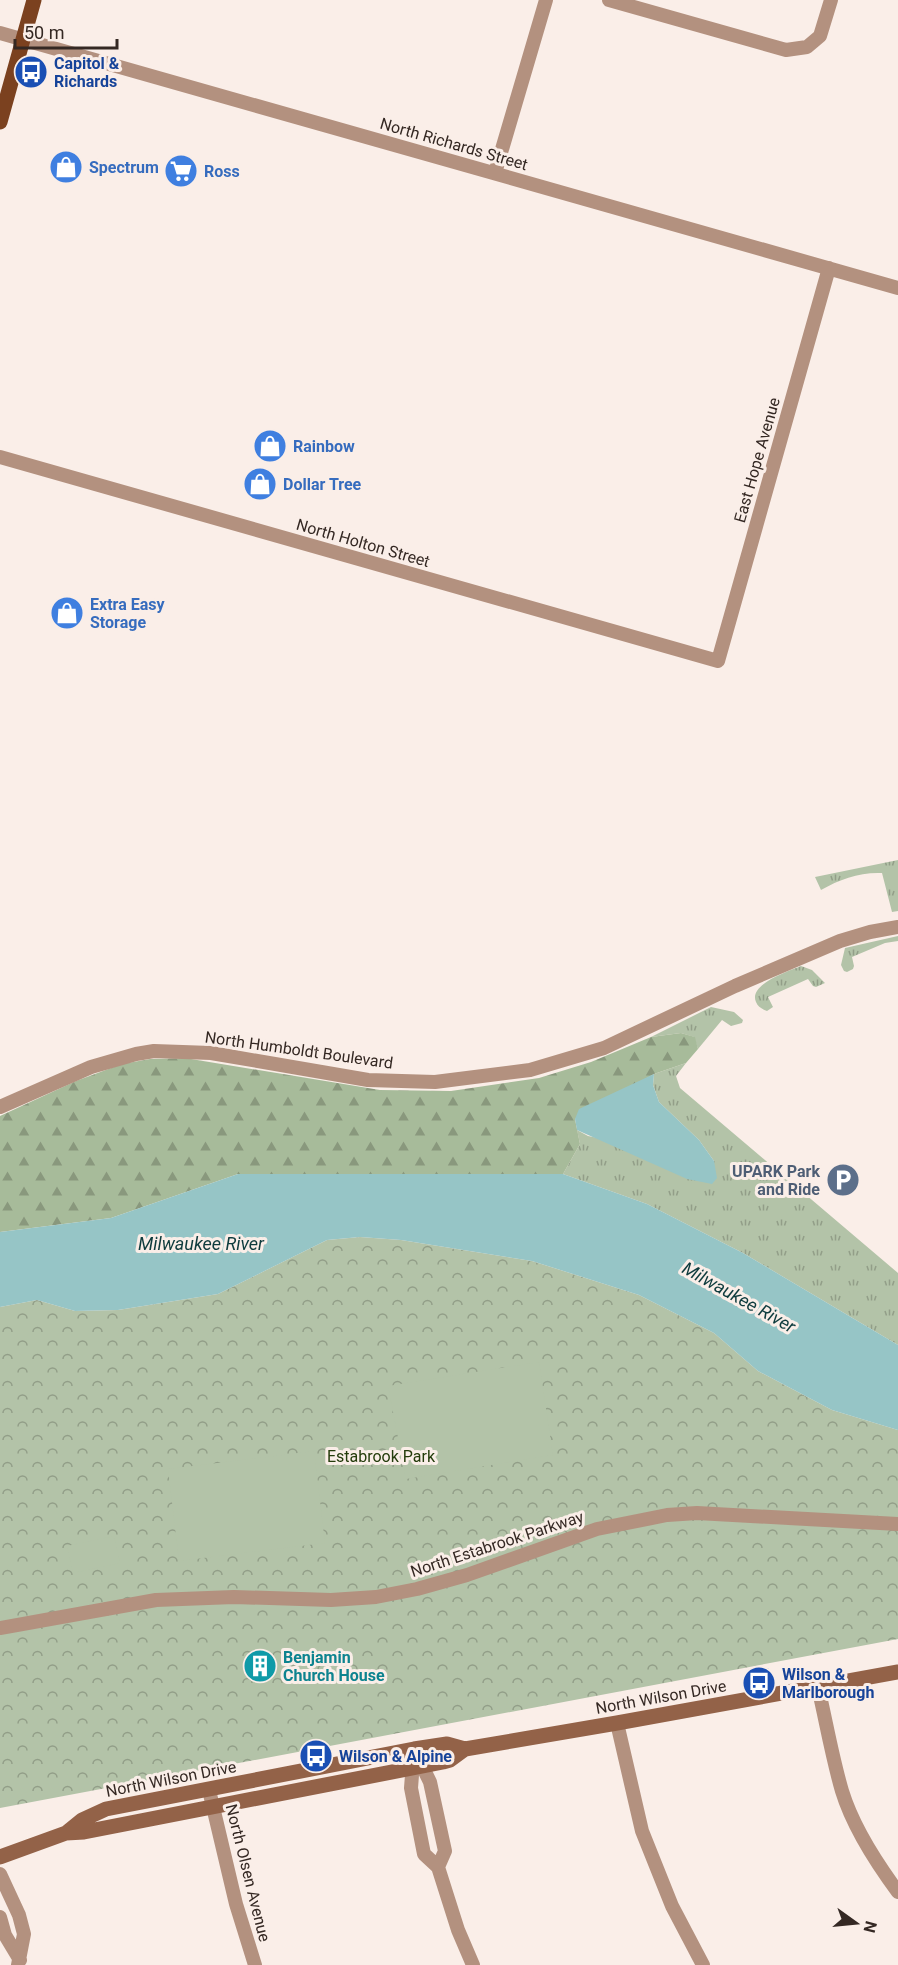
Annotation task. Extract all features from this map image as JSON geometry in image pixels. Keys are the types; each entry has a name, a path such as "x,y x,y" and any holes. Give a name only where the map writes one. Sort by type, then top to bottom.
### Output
{"main road":[{"path":"0,122 34,0"}],"street":[{"path":"495,173 546,0"},
{"path":"609,0 786,50 807,47 820,36 831,0"},
{"name":"North Richards Street","path":"0,33 898,288"},
{"name":"East Hope Avenue","path":"718,661 829,268"},
{"name":"North Holton Street","path":"0,457 718,661"},
{"name":"North Humboldt Boulevard","path":"0,1107 92,1067 154,1051 211,1053 368,1080 435,1082 530,1070 604,1047 735,986 840,941 898,927"},
{"name":"North Estabrook Parkway","path":"0,1628 156,1599 234,1597 331,1600 376,1597 466,1575 597,1529 667,1515 697,1513 898,1524"},
{"name":"North Wilson Drive","path":"66,1833 82,1820 106,1809 414,1749 447,1744 465,1749 617,1724 898,1672"},
{"path":"818,1687 842,1792 876,1862 898,1892"},
{"path":"617,1724 642,1831 672,1906 703,1965"},
{"path":"414,1749 417,1767 411,1788 424,1854 438,1867 458,1929 473,1965"},
{"name":"North Wilson Drive","path":"0,1857 66,1833 84,1832 417,1767 450,1760 465,1749"},
{"path":"417,1767 429,1782 445,1851 438,1867"},
{"name":"North Olsen Avenue","path":"209,1790 236,1904 255,1965"},
{"path":"0,1874 19,1915 24,1934 19,1962"},
{"path":"0,1917 5,1935 19,1962"}],"green space":[{"path":"898,860 898,911 892,912 882,873 850,877 821,890 815,877"},
{"path":"898,936 898,941 885,943 852,957 853,969 844,971 841,965 845,948"},
{"path":"801,966 812,970 825,983 816,987 808,979 768,997 773,1007 767,1011 759,1007 755,995 758,989 771,979"},
{"path":"711,1007 734,1012 743,1020 742,1023 731,1026 722,1020 698,1049 694,1037 681,1033 651,1037"},
{"path":"681,1033 695,1037 698,1049 686,1063 654,1074 575,1119 580,1144 563,1174 238,1174 111,1218 0,1232 0,1116 76,1081 122,1064 150,1059 185,1058 380,1090 451,1091 539,1078 591,1062 651,1037"},
{"path":"686,1063 676,1076 680,1088 898,1273 898,1345 743,1253 647,1204 563,1174 580,1144 577,1130 588,1136 714,1161 699,1140 659,1102 653,1085 654,1074"},
{"name":"Estabrook Park","path":"360,1237 401,1240 532,1261 639,1295 714,1333 758,1371 832,1410 898,1430 898,1639 0,1808 0,1307 37,1300 75,1311 118,1310 218,1294 327,1240"},
{"path":"539,1362 553,1455 406,1479 388,1386"},
{"path":"314,1451 325,1543 179,1561 168,1469"},
{"path":"114,1536 120,1563 73,1573 67,1546"}],"water":[{"path":"654,1074 653,1085 659,1102 699,1140 714,1161 717,1178 712,1184 687,1179 577,1130 575,1119 579,1109"},
{"name":"Milwaukee River","path":"238,1174 563,1174 647,1204 743,1253 898,1345 898,1430 832,1410 758,1371 714,1333 639,1295 532,1261 401,1240 360,1237 327,1240 218,1294 118,1310 75,1311 37,1300 0,1307 0,1232 111,1218"}],"place":[{"name":"Capitol & Richards","path":"31,72"},
{"name":"Spectrum","path":"66,167"},
{"name":"Ross","path":"181,171"},
{"name":"Rainbow","path":"270,446"},
{"name":"Dollar Tree","path":"260,484"},
{"name":"Extra Easy Storage","path":"67,613"},
{"name":"UPARK Park and Ride","path":"843,1180"},
{"name":"Benjamin Church House","path":"260,1666"},
{"name":"Wilson & Marlborough","path":"759,1683"},
{"name":"Wilson & Alpine","path":"316,1756"}]}
